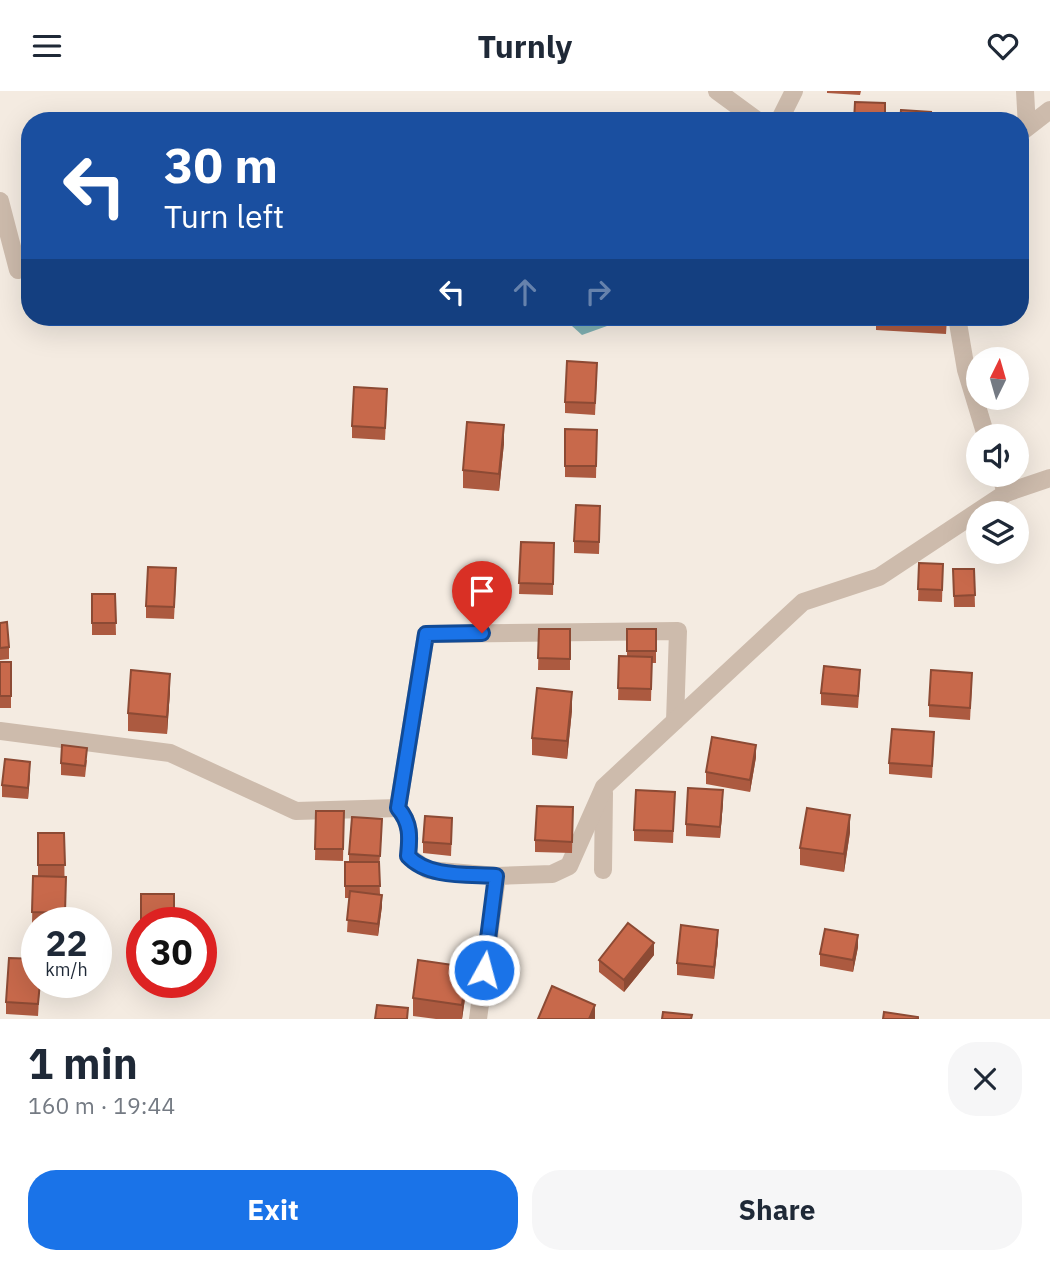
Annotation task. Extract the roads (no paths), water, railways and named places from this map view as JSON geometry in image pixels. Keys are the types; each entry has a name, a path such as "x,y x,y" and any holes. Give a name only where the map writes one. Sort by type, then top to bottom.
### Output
{"street":[{"path":"717,91 746,112"},
{"path":"784,112 794,91"},
{"path":"1024,112 1025,91"},
{"path":"1029,126 1050,110"},
{"path":"0,201 18,270"},
{"path":"959,326 966,370 982,424"},
{"path":"603,870 601,812 604,787 803,602 879,577 1006,493 1050,478"},
{"path":"1004,487 1006,493"},
{"path":"398,808 426,634 678,631 675,722"},
{"path":"0,731 170,753 296,811 398,808"},
{"path":"398,808 405,816 410,833 408,856 415,863 428,870 496,876 552,874 569,866 601,812"},
{"path":"478,1019 496,876"}],"water":[{"path":"572,326 607,326 582,335"}]}
